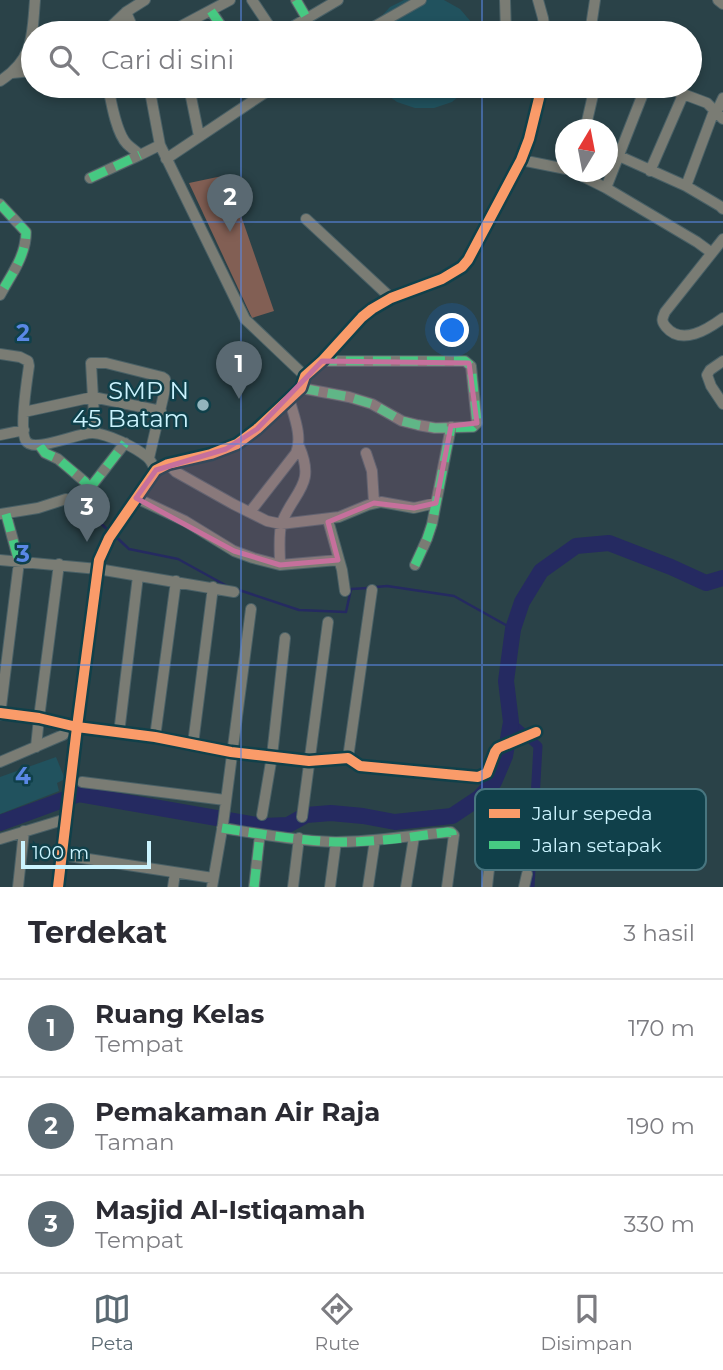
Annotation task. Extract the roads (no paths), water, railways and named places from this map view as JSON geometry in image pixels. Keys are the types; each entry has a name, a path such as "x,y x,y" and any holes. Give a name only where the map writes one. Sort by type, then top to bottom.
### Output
{"street":[{"path":"33,21 35,0"},
{"path":"117,21 145,0"},
{"path":"196,21 230,0"},
{"path":"252,0 266,21"},
{"path":"296,0 306,18"},
{"path":"301,21 338,0"},
{"path":"384,21 421,0"},
{"path":"505,0 506,21"},
{"path":"538,0 543,21"},
{"path":"592,21 595,0"},
{"path":"718,0 723,4"},
{"path":"211,11 218,21"},
{"path":"127,12 130,21"},
{"path":"0,81 12,73 21,60"},
{"path":"12,73 21,72"},
{"path":"111,98 122,137 126,144 140,155"},
{"path":"151,98 160,145 245,319 305,376"},
{"path":"191,98 199,136"},
{"path":"166,159 257,98"},
{"path":"59,887 73,726 101,553 112,533 156,470 167,464 211,454 237,443 257,429 300,388 305,376 372,309 463,267 521,160 539,98"},
{"path":"588,119 592,98"},
{"path":"606,188 642,98"},
{"path":"650,171 681,98"},
{"path":"691,98 707,103 718,114"},
{"path":"686,186 723,98"},
{"path":"90,178 160,145"},
{"path":"620,156 686,186 723,209"},
{"path":"521,160 555,167"},
{"path":"594,182 712,253"},
{"path":"0,204 27,236 23,256 0,295"},
{"path":"306,219 391,298"},
{"path":"723,239 665,312 662,320 670,331 694,335 707,330 723,318"},
{"path":"0,354 28,361 24,412 26,442 32,446 40,446 95,433 125,443 149,458 156,470"},
{"path":"300,388 372,404 402,421 418,425 435,428 473,427 477,423 469,363 460,360 322,361"},
{"path":"723,361 707,375 723,404"},
{"path":"95,433 91,363 106,363 164,379 166,385 149,458"},
{"path":"24,412 93,397 161,411"},
{"path":"280,565 281,524 306,479 289,398"},
{"path":"415,565 427,539 451,427"},
{"path":"0,435 24,430"},
{"path":"90,488 125,443"},
{"path":"40,446 90,488 97,506"},
{"path":"250,512 299,446"},
{"path":"366,453 372,471 374,503"},
{"path":"167,464 176,472 267,521 281,524 328,520 374,503 414,508 436,503"},
{"path":"136,498 185,521 234,551 253,558 280,565 338,560"},
{"path":"66,499 38,508 3,514 19,562 0,713 155,737 231,752 309,761 348,758 360,766 478,777 487,773 495,752 536,732"},
{"path":"328,520 345,591"},
{"path":"0,560 98,569 234,592"},
{"path":"36,747 58,564"},
{"path":"119,733 138,576"},
{"path":"155,737 176,581"},
{"path":"193,744 213,587"},
{"path":"348,758 372,590"},
{"path":"62,855 175,873 213,883 251,609"},
{"path":"302,817 328,622"},
{"path":"262,815 272,756 285,638"},
{"path":"0,762 62,735 73,726"},
{"path":"82,782 225,805"},
{"path":"0,839 66,815"},
{"path":"222,826 260,834 336,842 453,833 447,887"},
{"path":"18,887 24,831"},
{"path":"254,887 260,834"},
{"path":"406,887 414,837"},
{"path":"293,887 299,838"},
{"path":"368,887 375,840"},
{"path":"330,887 336,842"},
{"path":"173,887 175,873"},
{"path":"524,887 527,874"}],"waterway":[{"path":"93,516 109,531"},
{"path":"114,535 129,549 178,559 227,586"},
{"path":"487,789 494,782 505,756 511,722 506,681 513,629 522,602 541,571 576,546 609,543 706,583 723,578"},
{"path":"376,587 387,586 454,596 513,629"},
{"path":"236,589 299,610 346,612 351,589 369,588"},
{"path":"511,722 538,746 536,789"},
{"path":"0,823 79,794 263,826 288,825 306,815 331,813 395,822 452,816 475,801"},
{"path":"530,887 531,870"}],"place":[{"name":"Pemakaman Air Raja","path":"230,232"},
{"name":"Ruang Kelas","path":"239,399"},
{"name":"SMP N 45 Batam","path":"203,405"},
{"name":"Masjid Al-Istiqamah","path":"87,542"}]}
